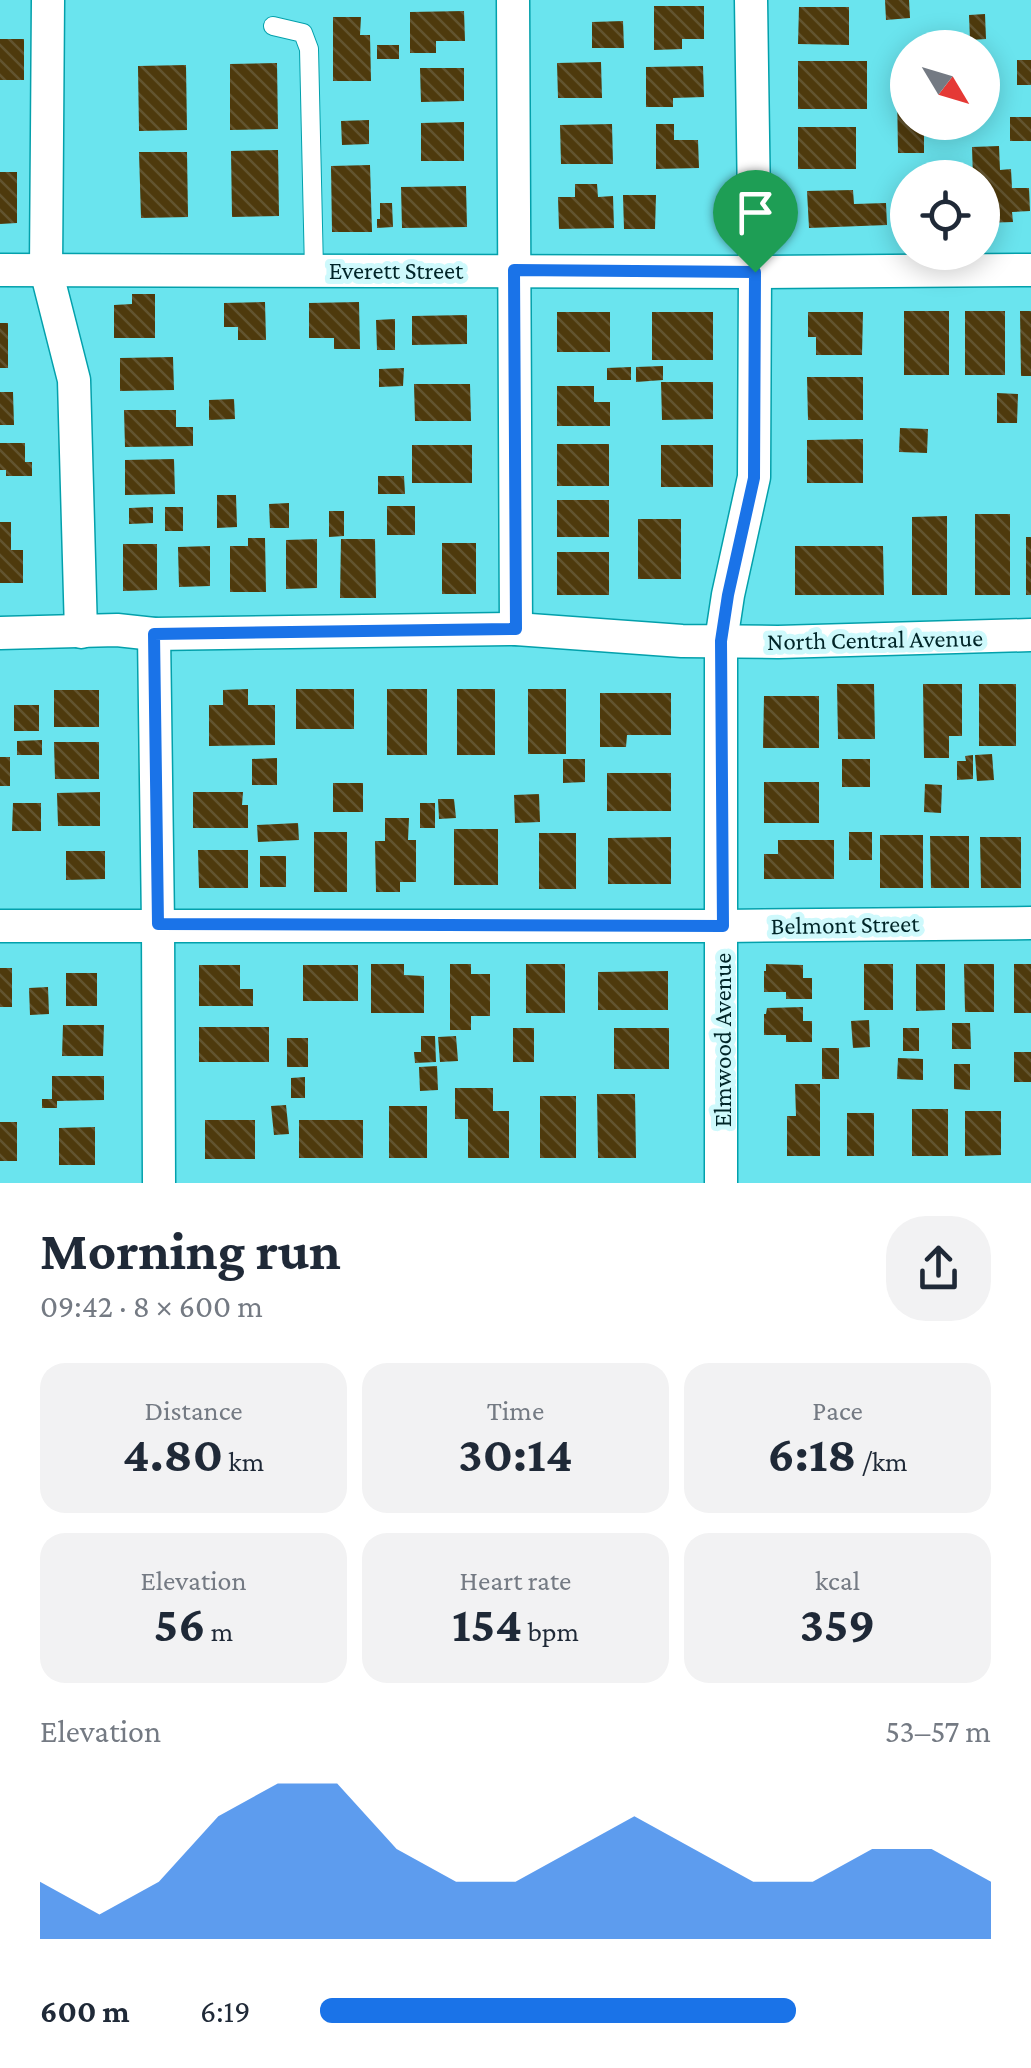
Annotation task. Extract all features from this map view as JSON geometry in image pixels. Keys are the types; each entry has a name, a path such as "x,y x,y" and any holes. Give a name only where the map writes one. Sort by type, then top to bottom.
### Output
{"street":[{"path":"48,0 46,270 74,380 81,632"},
{"path":"513,0 516,629"},
{"name":"Elmwood Avenue","path":"722,1183 721,641 754,478 751,0"},
{"name":"Everett Street","path":"0,270 1031,270"},
{"name":"North Central Avenue","path":"0,633 516,629 682,641 778,642 1031,635"},
{"path":"154,634 158,1183"},
{"name":"Belmont Street","path":"0,926 1031,923"}],"lane":[{"path":"273,26 304,33 309,50 314,270"}],"building":[{"path":"885,0 909,0 910,18 886,20"},
{"path":"654,6 704,6 704,39 682,39 682,49 654,50"},
{"path":"799,7 849,7 849,45 798,44"},
{"path":"464,11 465,41 436,41 436,53 410,53 410,12"},
{"path":"985,14 986,30 970,30 969,15"},
{"path":"333,17 361,17 360,35 370,35 371,81 333,81"},
{"path":"623,21 624,48 592,48 592,22"},
{"path":"0,39 24,39 24,80 0,80"},
{"path":"377,45 399,45 399,59 377,59"},
{"path":"1017,60 1031,60 1031,85 1017,85"},
{"path":"798,61 867,61 867,109 798,109"},
{"path":"601,62 602,98 558,98 557,63"},
{"path":"277,63 278,129 230,130 230,64"},
{"path":"186,65 187,130 139,131 138,66"},
{"path":"703,66 704,97 673,98 673,107 646,107 646,67"},
{"path":"420,68 464,68 464,101 421,102"},
{"path":"1010,117 1031,117 1031,141 1010,141"},
{"path":"369,120 369,144 342,145 341,121"},
{"path":"464,122 464,161 421,161 421,123"},
{"path":"612,124 613,164 561,164 560,125"},
{"path":"656,124 674,124 674,140 698,140 699,168 656,169"},
{"path":"798,127 856,127 856,169 798,169"},
{"path":"898,140 924,140 924,153 898,153"},
{"path":"999,146 1000,160 972,160 972,147"},
{"path":"278,150 279,216 232,217 231,151"},
{"path":"139,152 187,152 188,217 141,218"},
{"path":"370,165 372,232 332,232 331,166"},
{"path":"1011,169 1012,188 1029,188 1030,211 1012,212 1013,222 1000,222 1000,170"},
{"path":"0,172 17,172 17,223 0,224"},
{"path":"575,184 597,184 598,197 613,196 614,228 559,229 558,197 575,197"},
{"path":"466,186 467,227 402,228 401,187"},
{"path":"853,190 854,204 886,203 887,225 809,228 807,191"},
{"path":"623,195 656,195 655,229 624,229"},
{"path":"380,203 392,203 393,227 377,228"},
{"path":"132,294 155,294 155,338 114,338 114,305 132,304"},
{"path":"265,302 266,340 238,340 238,327 224,327 224,303"},
{"path":"359,302 360,349 334,349 334,338 309,338 309,303"},
{"path":"904,311 949,311 949,375 904,375"},
{"path":"965,311 1005,311 1005,375 965,375"},
{"path":"1020,311 1031,311 1031,376 1021,376"},
{"path":"557,312 610,312 610,352 557,352"},
{"path":"652,312 713,312 713,360 652,360"},
{"path":"808,312 863,312 862,355 816,355 816,337 808,337"},
{"path":"467,315 467,344 412,345 412,316"},
{"path":"395,319 395,350 377,350 376,320"},
{"path":"0,323 8,323 8,368 0,368"},
{"path":"173,357 174,390 120,391 120,358"},
{"path":"663,366 663,380 636,382 636,367"},
{"path":"631,367 631,380 607,380 607,368"},
{"path":"404,368 403,386 379,387 379,369"},
{"path":"807,377 863,377 863,420 808,420"},
{"path":"661,382 713,382 713,419 662,420"},
{"path":"414,384 470,384 471,421 415,421"},
{"path":"557,386 594,386 594,402 610,402 610,426 557,426"},
{"path":"0,392 13,392 14,425 0,425"},
{"path":"997,393 1018,394 1017,423 997,423"},
{"path":"234,399 235,419 209,420 209,400"},
{"path":"124,410 176,410 176,427 193,427 193,446 125,447"},
{"path":"900,428 928,429 927,453 899,452"},
{"path":"863,439 863,483 807,483 807,440"},
{"path":"0,443 25,443 25,462 32,462 32,476 6,476 6,470 0,470"},
{"path":"557,444 609,444 609,486 557,486"},
{"path":"412,445 472,445 472,483 412,483"},
{"path":"661,445 713,445 713,487 661,487"},
{"path":"174,459 175,494 125,495 125,460"},
{"path":"378,476 404,476 405,494 378,494"},
{"path":"217,495 236,495 237,527 217,528"},
{"path":"557,500 609,500 609,537 557,537"},
{"path":"289,503 289,528 270,528 269,504"},
{"path":"387,506 415,506 415,535 387,535"},
{"path":"153,507 153,523 129,524 129,508"},
{"path":"165,507 183,507 183,531 165,531"},
{"path":"329,511 344,511 344,536 329,537"},
{"path":"975,514 1010,514 1010,595 975,595"},
{"path":"947,516 947,595 912,595 912,517"},
{"path":"638,519 681,519 681,579 638,579"},
{"path":"0,522 11,522 11,550 23,550 23,583 0,583"},
{"path":"1026,537 1031,537 1031,595 1026,595"},
{"path":"248,538 265,538 266,592 230,592 230,546 248,546"},
{"path":"317,539 317,588 286,589 286,540"},
{"path":"341,539 375,539 376,598 340,598"},
{"path":"442,543 476,543 476,594 442,594"},
{"path":"123,544 157,544 157,590 123,591"},
{"path":"210,546 210,586 179,587 178,547"},
{"path":"795,546 883,546 884,595 795,595"},
{"path":"557,552 609,552 609,595 557,595"},
{"path":"837,684 874,684 875,739 838,739"},
{"path":"923,684 962,684 962,736 949,736 949,758 924,758"},
{"path":"979,684 1016,684 1016,746 979,746"},
{"path":"248,689 248,705 275,705 275,745 209,746 209,705 223,705 223,690"},
{"path":"296,689 354,689 354,729 296,729"},
{"path":"387,689 427,689 427,755 387,755"},
{"path":"457,689 495,689 495,755 457,755"},
{"path":"528,689 566,689 566,754 528,754"},
{"path":"54,690 99,690 99,727 54,727"},
{"path":"600,693 671,693 671,735 627,735 626,747 600,747"},
{"path":"764,696 819,696 819,748 763,748"},
{"path":"14,705 39,705 39,731 14,731"},
{"path":"42,740 42,755 17,755 17,741"},
{"path":"54,742 99,742 99,779 55,779"},
{"path":"992,754 994,780 977,781 975,755"},
{"path":"973,755 973,779 957,780 957,761 966,761 965,756"},
{"path":"0,757 10,757 10,786 0,786"},
{"path":"277,758 277,785 252,785 252,759"},
{"path":"563,759 585,759 585,782 563,783"},
{"path":"842,759 870,759 870,787 842,787"},
{"path":"607,773 671,773 671,811 607,811"},
{"path":"764,782 819,782 819,823 764,823"},
{"path":"333,783 363,783 363,812 333,812"},
{"path":"925,784 942,785 941,813 924,812"},
{"path":"100,792 100,826 58,826 57,793"},
{"path":"193,792 243,792 242,805 248,805 248,828 193,828"},
{"path":"539,794 540,822 515,823 514,795"},
{"path":"438,799 454,799 456,818 439,819"},
{"path":"13,803 41,803 41,831 12,831"},
{"path":"420,803 435,803 435,828 420,828"},
{"path":"385,818 409,818 408,840 416,840 416,882 400,882 400,892 376,892 375,841 385,841"},
{"path":"298,823 299,840 258,842 257,825"},
{"path":"454,829 498,829 498,885 454,885"},
{"path":"314,832 347,832 347,892 314,892"},
{"path":"849,832 872,832 872,860 849,860"},
{"path":"539,833 576,833 576,889 539,889"},
{"path":"880,835 923,835 923,888 880,888"},
{"path":"930,836 969,836 969,888 931,888"},
{"path":"671,837 671,884 608,884 608,838"},
{"path":"980,837 1021,837 1021,888 981,888"},
{"path":"778,840 834,840 834,879 764,879 764,854 778,854"},
{"path":"198,850 248,850 248,888 199,888"},
{"path":"66,851 105,851 105,879 66,880"},
{"path":"260,856 286,856 286,887 260,887"},
{"path":"371,964 404,964 404,975 424,976 424,1013 371,1013"},
{"path":"450,964 471,964 471,974 490,974 490,1016 471,1016 471,1030 450,1030"},
{"path":"526,964 565,964 565,1013 526,1013"},
{"path":"766,964 803,965 803,978 812,978 812,999 786,999 786,992 764,992"},
{"path":"864,964 893,964 893,1010 864,1010"},
{"path":"916,964 945,964 945,1010 916,1011"},
{"path":"964,964 994,964 994,1012 965,1012"},
{"path":"1014,964 1031,964 1031,1013 1014,1013"},
{"path":"199,965 240,965 240,989 253,989 253,1006 199,1006"},
{"path":"303,965 358,965 358,1001 303,1001"},
{"path":"0,968 12,968 12,1007 0,1007"},
{"path":"668,971 668,1010 598,1010 598,972"},
{"path":"66,973 97,973 97,1006 66,1006"},
{"path":"48,987 49,1014 30,1015 29,988"},
{"path":"803,1007 803,1021 812,1021 812,1042 786,1042 786,1035 764,1035 767,1008"},
{"path":"869,1020 870,1047 853,1048 851,1021"},
{"path":"952,1023 970,1023 971,1049 952,1049"},
{"path":"63,1025 104,1025 103,1056 62,1056"},
{"path":"199,1027 269,1027 269,1062 199,1062"},
{"path":"513,1028 534,1028 534,1062 513,1062"},
{"path":"614,1028 669,1028 669,1069 614,1069"},
{"path":"903,1028 919,1028 919,1051 903,1051"},
{"path":"421,1036 435,1036 436,1062 415,1063 414,1052 421,1052"},
{"path":"456,1036 458,1061 440,1062 438,1037"},
{"path":"287,1038 308,1038 308,1067 287,1067"},
{"path":"822,1048 839,1048 839,1079 822,1079"},
{"path":"1014,1052 1031,1052 1031,1082 1014,1082"},
{"path":"898,1058 923,1059 923,1080 897,1079"},
{"path":"954,1064 970,1064 970,1090 954,1089"},
{"path":"437,1066 438,1090 420,1091 419,1067"},
{"path":"52,1076 104,1076 104,1100 57,1101 57,1108 42,1108 42,1099 52,1099"},
{"path":"305,1077 305,1098 291,1098 291,1078"},
{"path":"795,1084 820,1084 820,1156 787,1156 787,1116 796,1116"},
{"path":"455,1088 493,1088 493,1111 509,1111 509,1158 468,1158 468,1119 455,1119"},
{"path":"597,1094 635,1094 636,1158 598,1158"},
{"path":"540,1096 576,1096 576,1158 540,1158"},
{"path":"286,1105 289,1134 274,1135 271,1106"},
{"path":"389,1106 427,1106 427,1158 389,1158"},
{"path":"912,1109 948,1109 948,1156 912,1156"},
{"path":"965,1111 1001,1111 1001,1155 965,1156"},
{"path":"847,1113 874,1113 874,1156 847,1156"},
{"path":"205,1120 255,1120 255,1159 205,1159"},
{"path":"299,1120 363,1120 363,1158 299,1158"},
{"path":"0,1122 17,1122 17,1161 0,1161"},
{"path":"95,1127 95,1165 59,1165 59,1128"}],"route":[{"path":"514,270 755,272 754,478 721,641 723,926 158,924 154,634 516,629 514,270"}]}
